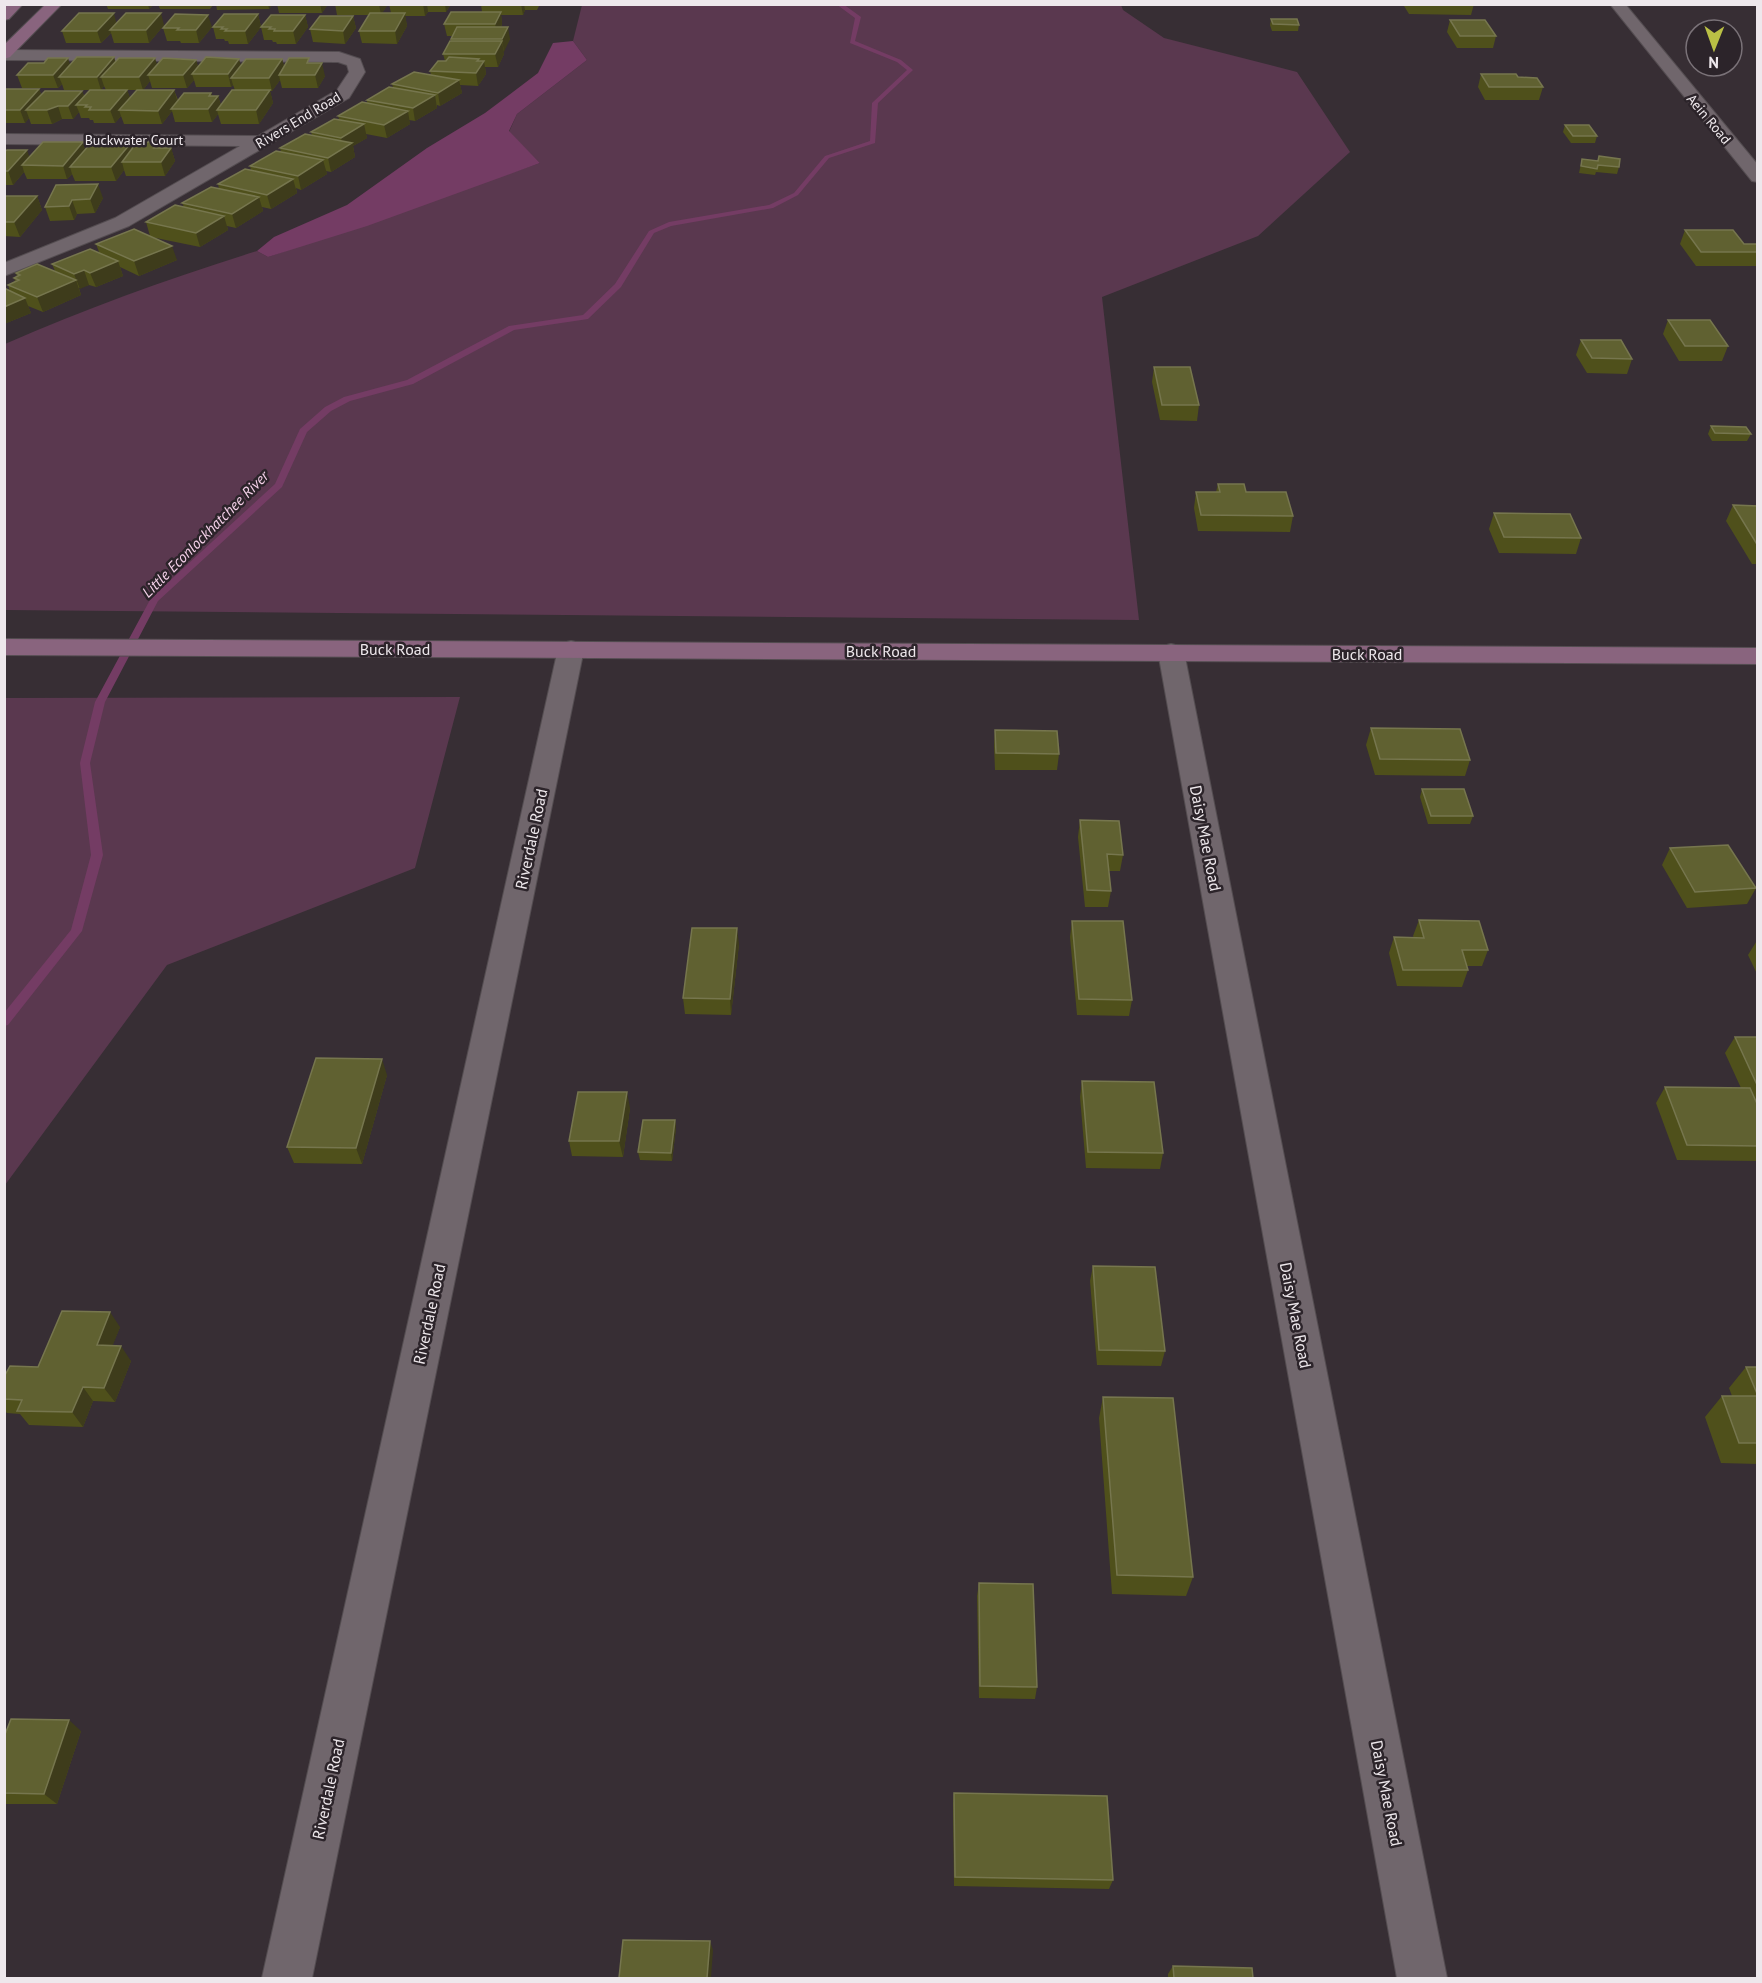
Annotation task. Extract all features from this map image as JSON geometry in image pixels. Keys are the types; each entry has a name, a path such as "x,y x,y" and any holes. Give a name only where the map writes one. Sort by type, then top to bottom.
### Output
{"street":[{"path":"4,16 16,4"},
{"path":"4,55 55,4"},
{"name":"Aein Road","path":"1617,4 1758,177"},
{"name":"Rivers End Road","path":"4,55 339,57 354,62 357,72 344,94 122,222 4,270"},
{"name":"Buckwater Court","path":"4,139 263,141"},
{"name":"Buck Road","path":"12,647 1758,656"},
{"name":"Riverdale Road","path":"287,1978 571,650"},
{"name":"Daisy Mae Road","path":"1171,652 1422,1978"}],"shaded area":[{"path":"582,5 1121,5 1123,10 1164,38 1297,72 1350,152 1258,236 1102,297 1139,620 5,610 5,344 98,306 193,272 257,251 268,257 540,163 509,132 517,114 587,60 573,41"},
{"path":"573,41 587,60 517,114 509,131 540,163 367,226 268,257 257,251 274,237 347,205 427,148 485,113 538,73 553,43"},
{"path":"460,697 415,868 167,965 5,1185 5,698"}],"building":[{"path":"451,12 501,12 495,24 444,24"},
{"path":"79,13 114,13 97,31 62,31"},
{"path":"126,13 161,13 146,30 110,30"},
{"path":"370,13 405,13 395,31 359,31"},
{"path":"175,14 208,15 196,30 163,28"},
{"path":"224,14 258,14 245,31 225,31 227,29 221,29 223,27 213,27"},
{"path":"271,15 305,15 293,31 274,31 275,29 269,29 271,27 261,27"},
{"path":"320,16 353,16 343,31 310,29"},
{"path":"1271,19 1297,19 1299,25 1273,24"},
{"path":"1450,20 1485,20 1496,36 1460,36"},
{"path":"457,27 508,27 502,39 451,39"},
{"path":"450,41 502,41 495,54 443,54"},
{"path":"77,57 114,57 97,77 59,77"},
{"path":"206,57 239,59 228,74 192,74"},
{"path":"449,57 484,61 476,73 430,71 438,61 446,61"},
{"path":"48,58 68,58 53,75 17,75 28,63 44,63"},
{"path":"119,58 155,58 139,77 101,77"},
{"path":"163,58 196,60 183,75 148,75"},
{"path":"289,58 309,58 307,63 322,63 315,75 279,75"},
{"path":"246,59 282,59 269,78 231,78"},
{"path":"414,72 459,80 438,93 392,84"},
{"path":"1481,74 1516,74 1518,77 1537,78 1543,87 1489,87"},
{"path":"389,87 435,95 413,108 367,100"},
{"path":"4,89 39,89 20,110 4,110"},
{"path":"90,90 127,90 110,110 89,110 91,107 85,107 87,105 76,105"},
{"path":"137,90 174,90 158,111 119,110"},
{"path":"232,90 270,90 256,110 217,110"},
{"path":"45,91 82,91 68,106 58,106 47,110 26,110"},
{"path":"184,93 211,93 209,96 218,96 208,109 171,109"},
{"path":"362,102 408,111 384,125 338,116"},
{"path":"334,119 364,124 341,138 311,132"},
{"path":"1565,125 1589,125 1597,136 1573,136"},
{"path":"305,134 352,143 328,158 280,148"},
{"path":"43,142 83,142 63,166 22,165"},
{"path":"137,142 159,142 154,148 171,148 161,162 122,162"},
{"path":"90,144 130,144 111,167 70,167"},
{"path":"27,150 8,171 4,171 4,152"},
{"path":"276,151 323,160 298,176 250,166"},
{"path":"1599,156 1620,159 1619,167 1598,165 1597,169 1581,166 1582,159 1598,161"},
{"path":"245,169 293,179 267,195 218,184"},
{"path":"98,184 90,199 72,200 69,206 45,207 56,185"},
{"path":"211,187 259,197 232,214 182,203"},
{"path":"4,196 37,196 14,222 4,222"},
{"path":"175,205 224,216 196,233 146,222"},
{"path":"134,229 172,246 134,261 96,244"},
{"path":"1685,230 1733,230 1744,244 1758,244 1758,252 1701,252"},
{"path":"90,249 118,261 90,273 84,270 74,274 52,264"},
{"path":"37,264 76,280 37,297 8,285 19,280 14,278 20,275 16,273"},
{"path":"4,288 25,298 4,307"},
{"path":"1668,320 1710,320 1728,346 1685,346"},
{"path":"1581,340 1621,340 1632,359 1592,358"},
{"path":"1154,367 1190,367 1199,405 1162,405"},
{"path":"1711,426 1746,427 1751,434 1715,433"},
{"path":"1218,484 1244,484 1246,492 1286,492 1293,516 1201,515 1196,492 1220,492"},
{"path":"1733,505 1758,506 1758,546"},
{"path":"1494,513 1570,514 1581,538 1504,537"},
{"path":"1371,728 1460,729 1470,760 1380,759"},
{"path":"995,730 1057,731 1059,754 996,753"},
{"path":"1422,789 1464,789 1473,816 1431,816"},
{"path":"1080,820 1119,821 1123,855 1107,854 1111,891 1087,890"},
{"path":"1728,845 1756,888 1695,892 1670,848"},
{"path":"1419,920 1479,921 1488,950 1462,950 1468,970 1403,970 1394,937 1424,938"},
{"path":"1072,921 1123,921 1132,1000 1079,999"},
{"path":"692,928 737,928 730,999 683,998"},
{"path":"1735,1037 1758,1037 1758,1087"},
{"path":"316,1058 382,1059 356,1148 287,1147"},
{"path":"1082,1081 1154,1082 1163,1153 1088,1152"},
{"path":"1665,1087 1750,1088 1758,1106 1758,1146 1687,1145"},
{"path":"578,1092 627,1092 619,1141 569,1141"},
{"path":"643,1120 675,1120 671,1153 638,1152"},
{"path":"1093,1266 1155,1267 1165,1351 1099,1350"},
{"path":"62,1311 110,1312 97,1345 121,1346 104,1388 83,1387 72,1412 17,1411 22,1400 4,1399 4,1377 10,1366 38,1367"},
{"path":"1746,1367 1758,1367 1758,1396"},
{"path":"1722,1396 1758,1396 1758,1443 1739,1443"},
{"path":"1103,1397 1173,1398 1193,1577 1117,1575"},
{"path":"979,1583 1033,1584 1037,1687 980,1686"},
{"path":"11,1719 69,1720 44,1794 4,1793 4,1737"},
{"path":"954,1793 1107,1796 1113,1880 955,1877"},
{"path":"623,1940 710,1941 707,1978 619,1978"},
{"path":"1173,1966 1252,1968 1253,1978 1174,1978"}],"waterway":[{"name":"Little Econlockhatchee River","path":"4,1022 76,931 97,855 85,763 100,702 154,600 279,485 303,431 328,409 347,399 410,382 512,328 585,317 618,285 651,232 669,224 771,207 796,194 827,157 873,142 875,103 910,70 892,57 852,42 858,17 838,4"}]}
